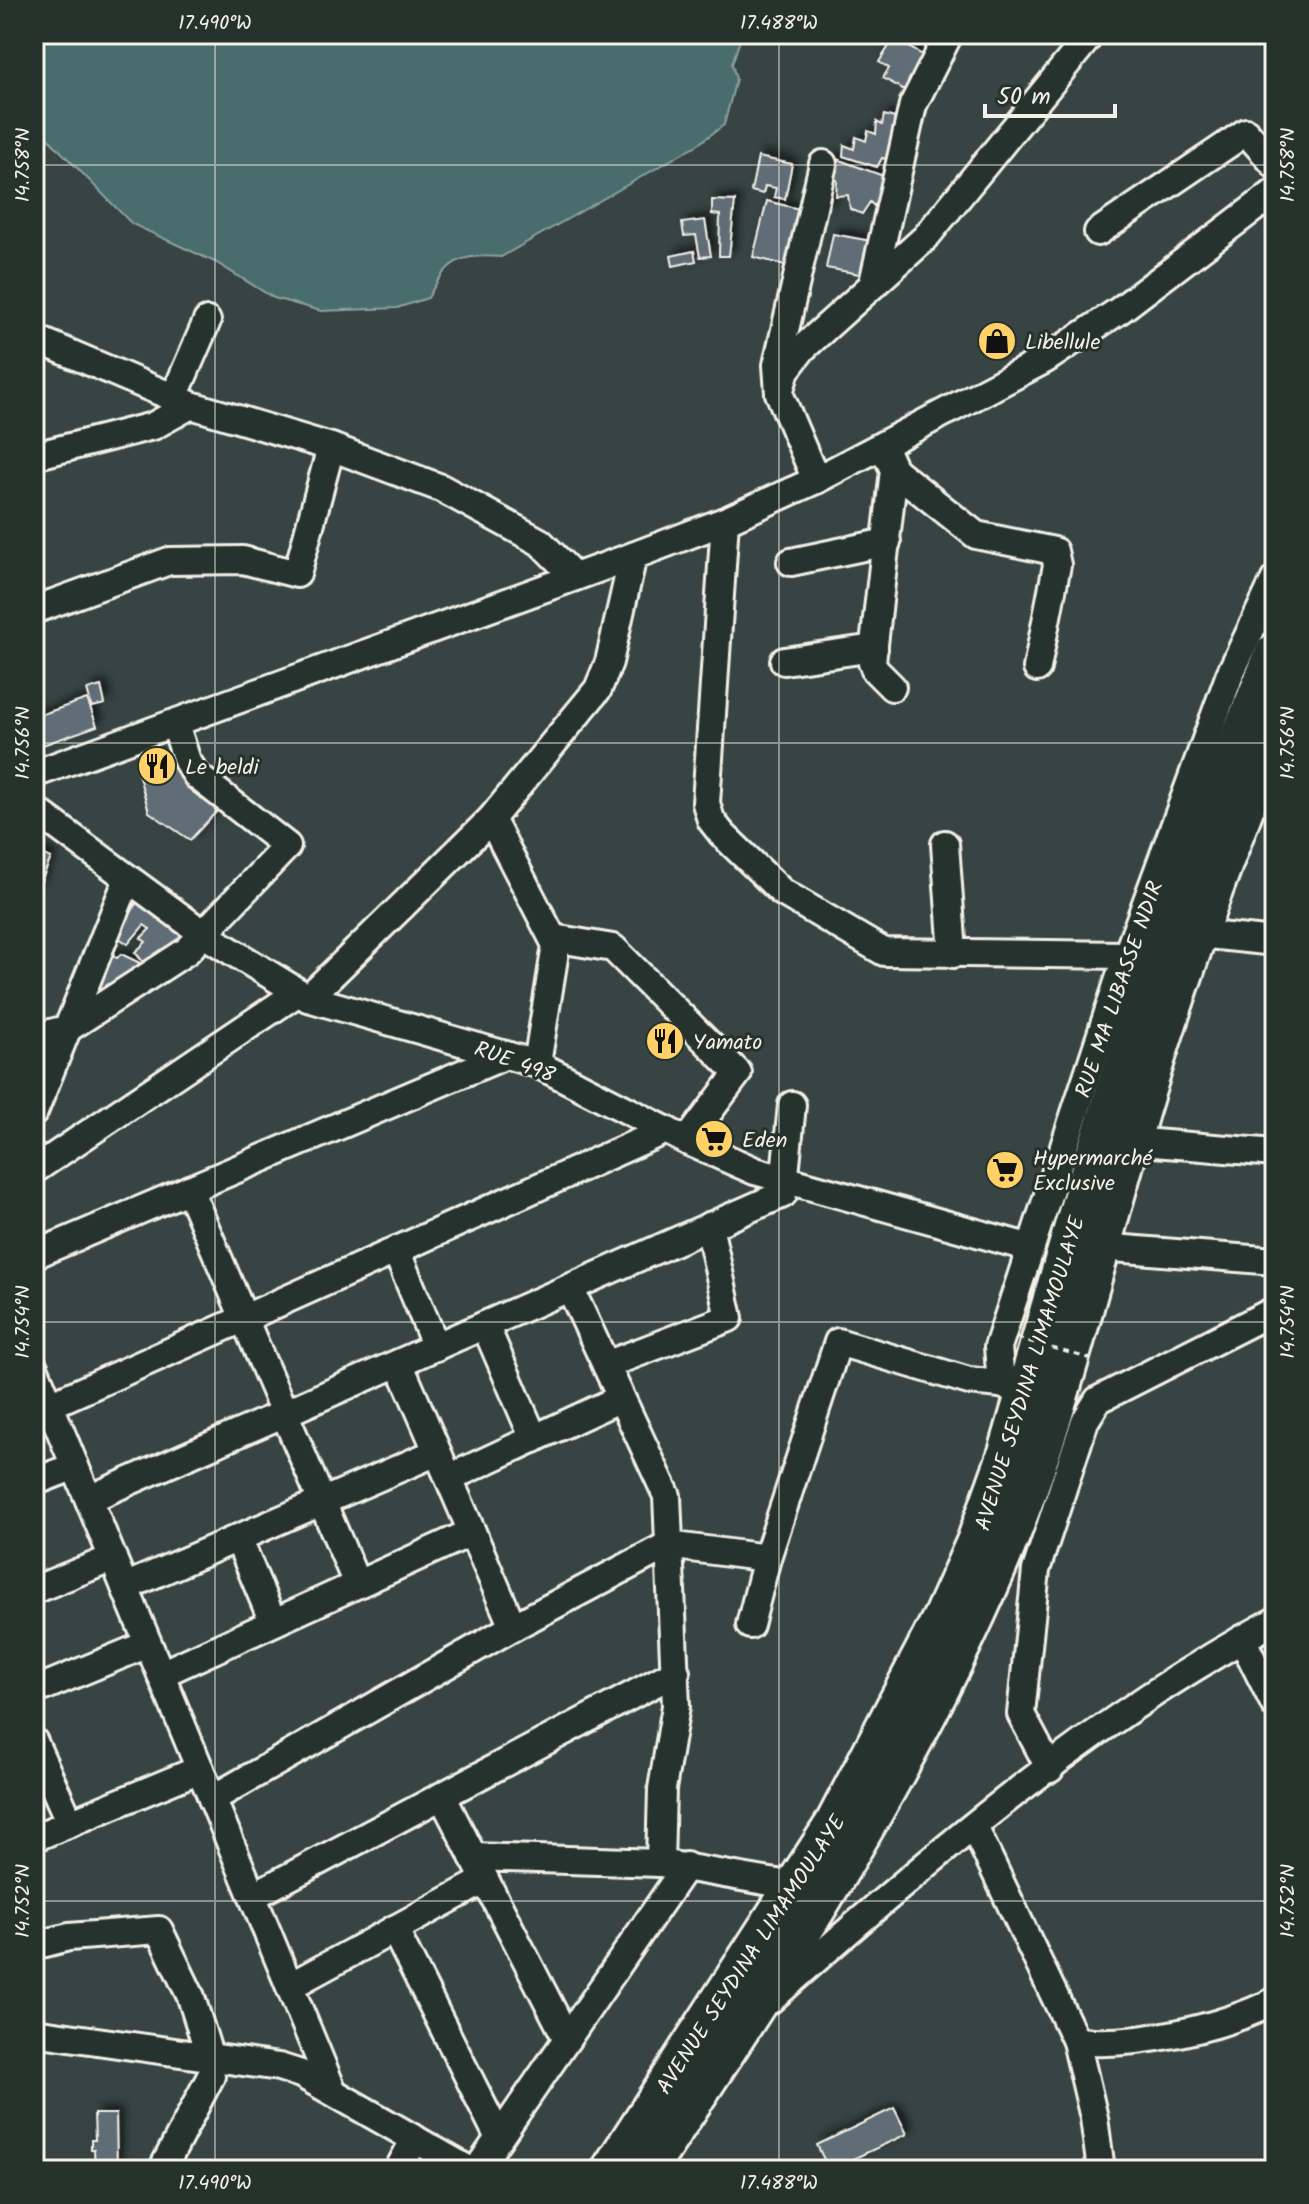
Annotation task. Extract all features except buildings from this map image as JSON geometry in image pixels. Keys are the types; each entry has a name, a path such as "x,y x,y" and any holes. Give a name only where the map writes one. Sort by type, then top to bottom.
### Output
{"highway":[{"name":"AVENUE SEYDINA LIMAMOULAYE","path":"611,2170 794,1886 874,1754 942,1618 981,1527 1013,1388 1099,1143 1186,870 1275,653"},
{"name":"AVENUE SEYDINA LIMAMOULAYE","path":"647,2170 749,2019 856,1846 940,1694 1001,1558 1030,1479 1130,1141 1199,934 1275,731"}],"street":[{"path":"873,283 913,105 949,34"},
{"path":"779,393 786,370 803,348 925,238 1091,34"},
{"path":"1098,232 1246,132 1275,165"},
{"path":"816,480 779,393 777,365 823,164"},
{"path":"34,774 633,556 725,521 816,480 888,458 1120,310 1275,192"},
{"path":"34,456 153,426 183,401 207,321"},
{"path":"34,338 183,401 331,447 441,488 540,542 575,577"},
{"path":"34,610 180,559 243,560 297,574 331,447"},
{"path":"888,458 887,542 874,648 875,670 892,687"},
{"path":"888,458 976,535 1054,551 1057,565 1037,668"},
{"path":"725,521 706,803 711,820 782,892 876,949 893,954 1127,955"},
{"path":"791,562 887,542"},
{"path":"34,1170 302,996 491,819 598,689 609,662 633,556"},
{"name":"RUE MA LIBASSE NDIR","path":"1013,1388 998,1347 1127,955 1230,674 1275,579"},
{"path":"784,661 874,648"},
{"path":"34,1037 67,1029 187,951 287,846 197,776 187,761 175,724"},
{"name":"RUE 498","path":"34,809 205,935 302,996 537,1064 676,1136 784,1180 1031,1248"},
{"path":"491,819 556,945 537,1064"},
{"path":"945,844 953,954"},
{"path":"34,1112 128,878"},
{"path":"1199,934 1275,942"},
{"path":"50,1405 396,1250 676,1136 738,1073 613,948 553,938"},
{"path":"34,1255 506,1055"},
{"path":"89,1499 783,1194 792,1105"},
{"path":"1130,1141 1275,1153"},
{"path":"189,1189 357,1584"},
{"path":"606,1365 729,1318 709,1226"},
{"path":"1101,1247 1275,1261"},
{"path":"396,1250 436,1347"},
{"path":"477,2170 567,2039 673,1864 662,1789 674,1732 676,1672 667,1496 570,1288"},
{"path":"1050,1769 1021,1714 1036,1570 1085,1421 1098,1400 1275,1310"},
{"path":"485,1325 534,1439"},
{"path":"750,1625 767,1558 838,1342 969,1381 1013,1388"},
{"path":"399,1363 513,1627"},
{"path":"34,1367 332,2089"},
{"path":"449,1478 621,1398"},
{"path":"125,1587 437,1452"},
{"path":"34,1482 75,1466"},
{"path":"161,1674 472,1532"},
{"path":"238,1538 273,1622"},
{"path":"212,1799 513,1627 668,1545 767,1558"},
{"path":"34,1590 113,1558"},
{"path":"749,2019 886,1898 1050,1769 1137,1704 1275,1621"},
{"path":"1242,1639 1275,1705"},
{"path":"34,1691 148,1644"},
{"path":"253,1896 676,1672"},
{"path":"34,1742 70,1823"},
{"path":"34,1838 200,1769"},
{"path":"442,1796 567,2039"},
{"path":"974,1827 1076,2041 1094,2118 1101,2170"},
{"path":"290,1986 394,1929 479,1869 673,1864 794,1886"},
{"path":"394,1929 499,2138"},
{"path":"34,1946 69,1937 159,1930 191,1997 210,2067 162,2170"},
{"path":"1076,2041 1098,2044 1159,2035 1217,2022 1275,2001"},
{"path":"34,2032 210,2067 279,2067 332,2089 469,2170"},
{"path":"398,2170 415,2139"}],"path":[{"path":"1017,1338 1091,1359"}],"water":[{"path":"34,34 742,34 732,64 736,79 724,125 697,145 501,257 474,257 456,262 442,275 428,298 397,308 321,311 274,298 215,262 132,224 34,124"}],"place":[{"name":"Libellule","path":"997,341"},
{"name":"Le beldi","path":"157,766"},
{"name":"Yamato","path":"665,1041"},
{"name":"Eden","path":"714,1139"},
{"name":"Hypermarché Exclusive","path":"1005,1170"}]}
